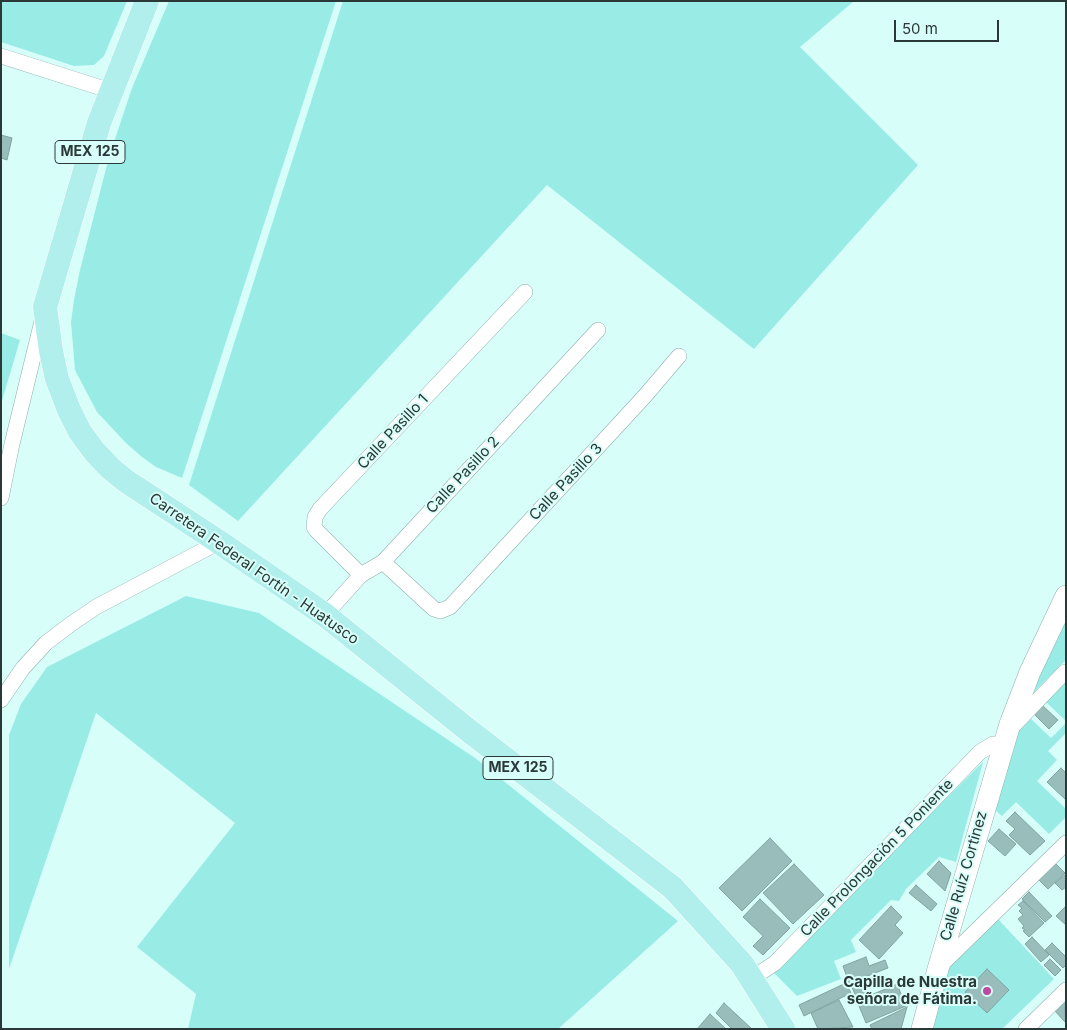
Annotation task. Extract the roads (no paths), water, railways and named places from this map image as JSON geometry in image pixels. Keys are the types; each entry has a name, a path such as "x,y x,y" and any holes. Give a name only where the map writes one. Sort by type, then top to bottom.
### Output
{"main road":[{"name":"Carretera Federal Fortín - Huatusco","path":"147,1 99,123 45,307 51,351 58,379 69,410 80,432 94,451 126,481 325,615 468,730 673,888 742,964 783,1029"}],"street":[{"path":"1,56 111,91"},
{"name":"Calle Pasillo 1","path":"361,575 316,530 314,527 315,517 525,292"},
{"path":"1,498 45,307"},
{"name":"Calle Pasillo 2","path":"325,615 361,575 383,562 598,330"},
{"name":"Calle Pasillo 3","path":"383,562 434,608 440,611 450,607 644,397 679,356"},
{"path":"1,700 23,668 46,643 71,624 96,607 218,542"},
{"name":"Calle Ruíz Cortinez","path":"922,1029 1007,733 1030,672 1066,596"},
{"name":"Calle Prolongación 5 Poniente","path":"752,979 775,963 980,752 1007,733 1065,672"},
{"path":"938,968 1063,852"},
{"path":"1026,1029 1066,990"}],"place":[{"name":"Capilla de Nuestra señora de Fátima.","path":"987,991"}]}
